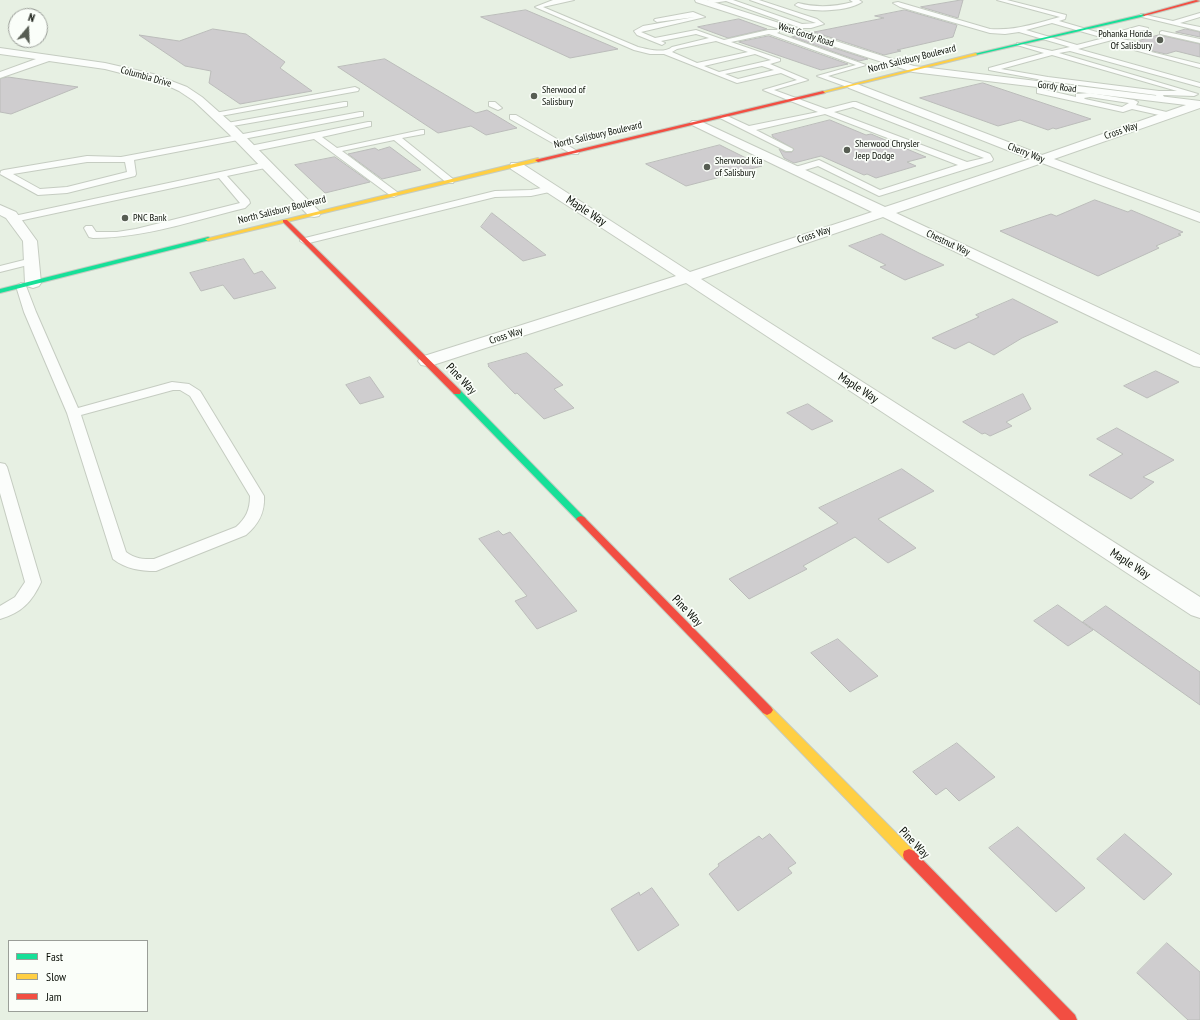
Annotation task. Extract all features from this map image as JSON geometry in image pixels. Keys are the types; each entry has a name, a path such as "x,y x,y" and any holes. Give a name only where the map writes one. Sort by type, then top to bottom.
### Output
{"main road":[{"name":"North Salisbury Boulevard","path":"0,291 314,213 696,124 852,86 913,69 1141,16 1200,0"},
{"name":"Pine Way","path":"285,221 427,361 1070,1020"}],"street":[{"name":"West Gordy Road","path":"703,1 913,69"},
{"name":"Columbia Drive","path":"0,51 105,66 149,76 183,89 227,125 314,213"},
{"path":"0,75 48,58"},
{"name":"Gordy Road","path":"913,69 1048,86 1100,89 1118,97 1160,96 1200,104"},
{"name":"Cherry Way","path":"852,86 1200,218"},
{"name":"Cross Way","path":"427,361 690,277 1042,159 1200,104"},
{"name":"Chestnut Way","path":"696,124 1200,362"},
{"name":"Maple Way","path":"516,166 690,277 767,330 1200,609"},
{"path":"0,209 11,215 30,241 32,261 27,284"}],"lane":[{"path":"571,0 552,2 538,7 636,49 648,51 665,52 718,35"},
{"path":"703,1 727,0 801,26 821,24 815,20 753,0"},
{"path":"790,2 808,8 822,10 859,2 853,0"},
{"path":"908,1 894,2 902,6 990,31 1005,32 1020,30 1065,18 1061,15 1000,0"},
{"path":"1176,6 1194,10"},
{"path":"657,20 693,14 702,17 643,28 637,31 639,34 674,48"},
{"path":"1173,23 1200,15"},
{"path":"1141,16 1197,28"},
{"path":"1052,21 1171,55 1200,66"},
{"path":"1019,44 1049,54 1194,94 1160,96 1100,89 992,68 1049,54 1073,48 1088,44 1164,21"},
{"path":"726,41 787,28"},
{"path":"1139,28 1146,29"},
{"path":"1172,35 1197,28"},
{"path":"751,29 863,65 814,80 780,86 767,90 966,165"},
{"path":"1020,30 1073,48 1200,85"},
{"path":"654,40 696,32 706,35 718,35 726,41 778,60 718,74"},
{"path":"1162,33 1199,40"},
{"path":"1108,38 1142,45"},
{"path":"1088,44 1102,48"},
{"path":"722,48 737,45"},
{"path":"665,52 737,81 781,71"},
{"path":"697,65 757,52"},
{"path":"678,57 693,54"},
{"path":"1171,55 1181,54 1200,59"},
{"path":"764,64 781,71 814,80 852,86"},
{"path":"756,77 780,86"},
{"path":"814,80 834,90"},
{"path":"1048,86 1040,91 1082,101 1123,110 1131,106 1134,102 1118,97 1090,95 1079,96 1082,101"},
{"path":"215,115 355,89"},
{"path":"227,125 344,104"},
{"path":"748,130 826,112 852,104 987,156 989,159 879,193 810,159"},
{"path":"265,106 276,116"},
{"path":"1131,106 1168,115"},
{"path":"129,158 132,174 67,190 38,192 4,173 87,159 121,160 129,158 240,138 360,114"},
{"path":"513,116 575,152"},
{"path":"722,117 789,148"},
{"path":"250,149 368,124"},
{"path":"899,140 957,126"},
{"path":"337,150 421,132"},
{"path":"316,136 337,150 394,194"},
{"path":"396,137 450,181"},
{"path":"754,151 780,144"},
{"path":"795,170 819,163"},
{"path":"14,219 267,166"},
{"path":"74,206 93,235 105,236 136,232 242,206 245,203 244,200 221,175"},
{"path":"305,241 495,194 531,194 551,189"},
{"path":"0,269 32,261"},
{"path":"27,284 30,312 74,413 119,555 128,561 140,565 156,566 242,531 249,525 255,516 258,507 257,496 190,389 179,385 172,386 74,413"},
{"path":"0,467 34,582 26,598 16,606 0,613"}],"building":[{"path":"963,0 958,18 921,7"},
{"path":"526,10 618,49 570,58 481,17"},
{"path":"905,10 957,25 953,37 897,50 901,51 884,55 814,32 884,18 875,16"},
{"path":"739,19 767,29 728,38 698,27"},
{"path":"213,29 246,34 285,62 280,68 312,91 240,104 209,83 211,71 185,66 139,35 179,41"},
{"path":"1186,29 1200,32 1200,37 1176,32"},
{"name":"Pohanka Honda Of Salisbury","path":"1159,35 1200,44 1200,57 1176,51 1166,54 1125,45 1145,47 1145,43 1138,41"},
{"path":"769,36 848,64 821,70 739,42"},
{"path":"797,36 868,59 859,61 792,37"},
{"path":"385,59 476,113 487,110 517,128 486,135 471,126 438,133 338,67"},
{"path":"8,77 78,87 11,114 0,112 0,79"},
{"path":"983,83 1091,119 1048,130 1020,120 998,126 920,98"},
{"name":"Sherwood Chrysler Jeep Dodge","path":"830,120 866,135 871,134 926,157 907,162 916,166 876,178 867,174 864,175 821,156 794,163 784,158 779,149 785,152 792,152 794,149 772,135"},
{"name":"Sherwood Kia of Salisbury","path":"720,145 762,166 686,186 646,164"},
{"path":"390,147 421,170 382,179 348,154 375,148 378,150"},
{"path":"335,157 370,182 325,193 295,165"},
{"path":"1095,200 1128,212 1131,210 1183,232 1178,234 1181,235 1156,246 1159,248 1098,276 1000,231 1051,214 1056,216"},
{"path":"492,213 546,255 523,261 481,227"},
{"path":"882,234 944,265 905,280 880,267 886,265 849,246"},
{"path":"244,259 254,274 262,271 276,288 234,299 223,285 201,291 190,273"},
{"path":"1013,299 1058,322 1022,338 994,355 969,342 955,349 932,338 979,317 976,315"},
{"path":"527,353 563,385 554,389 574,408 544,419 517,393 515,394 488,366 488,364"},
{"path":"1156,371 1179,382 1147,398 1124,386"},
{"path":"370,377 384,397 360,404 346,385"},
{"path":"1023,394 1031,409 1006,422 1012,426 990,436 985,433 982,434 963,422"},
{"path":"808,404 833,421 812,430 787,413"},
{"path":"1117,428 1174,460 1143,477 1154,482 1131,499 1089,475 1123,454 1097,439"},
{"path":"902,469 934,491 878,519 916,548 888,563 855,537 803,566 807,569 749,599 729,579 838,523 819,508"},
{"path":"499,531 503,535 510,532 577,611 537,629 515,601 527,596 479,539"},
{"path":"1058,605 1093,630 1068,646 1034,621"},
{"path":"1106,606 1200,672 1200,705 1083,622"},
{"path":"838,639 878,676 850,692 811,653"},
{"path":"957,743 995,777 959,801 946,788 936,795 913,772"},
{"path":"1018,827 1085,888 1056,912 989,848"},
{"path":"770,834 796,863 788,868 792,873 738,911 709,874 719,866 718,864 759,836 762,839"},
{"path":"1125,834 1172,874 1144,900 1097,859"},
{"path":"652,888 679,925 638,951 611,909 639,892 640,895"},
{"path":"1167,943 1200,972 1200,1020 1188,1020 1137,973"}],"traffic: fast":[{"path":"976,54 1144,15"},
{"path":"0,291 208,239"},
{"path":"457,392 581,519"}],"traffic: slow":[{"path":"823,92 976,54"},
{"path":"208,239 538,160"},
{"path":"767,710 909,855"}],"traffic: jam":[{"path":"1144,15 1200,0"},
{"path":"538,160 823,92"},
{"path":"285,221 457,392"},
{"path":"581,519 767,710"},
{"path":"909,855 1070,1020"}],"place":[{"name":"Pohanka Honda Of Salisbury","path":"1160,40"},
{"name":"Sherwood of Salisbury","path":"534,96"},
{"name":"Sherwood Chrysler Jeep Dodge","path":"847,150"},
{"name":"Sherwood Kia of Salisbury","path":"707,167"},
{"name":"PNC Bank","path":"125,218"}]}
